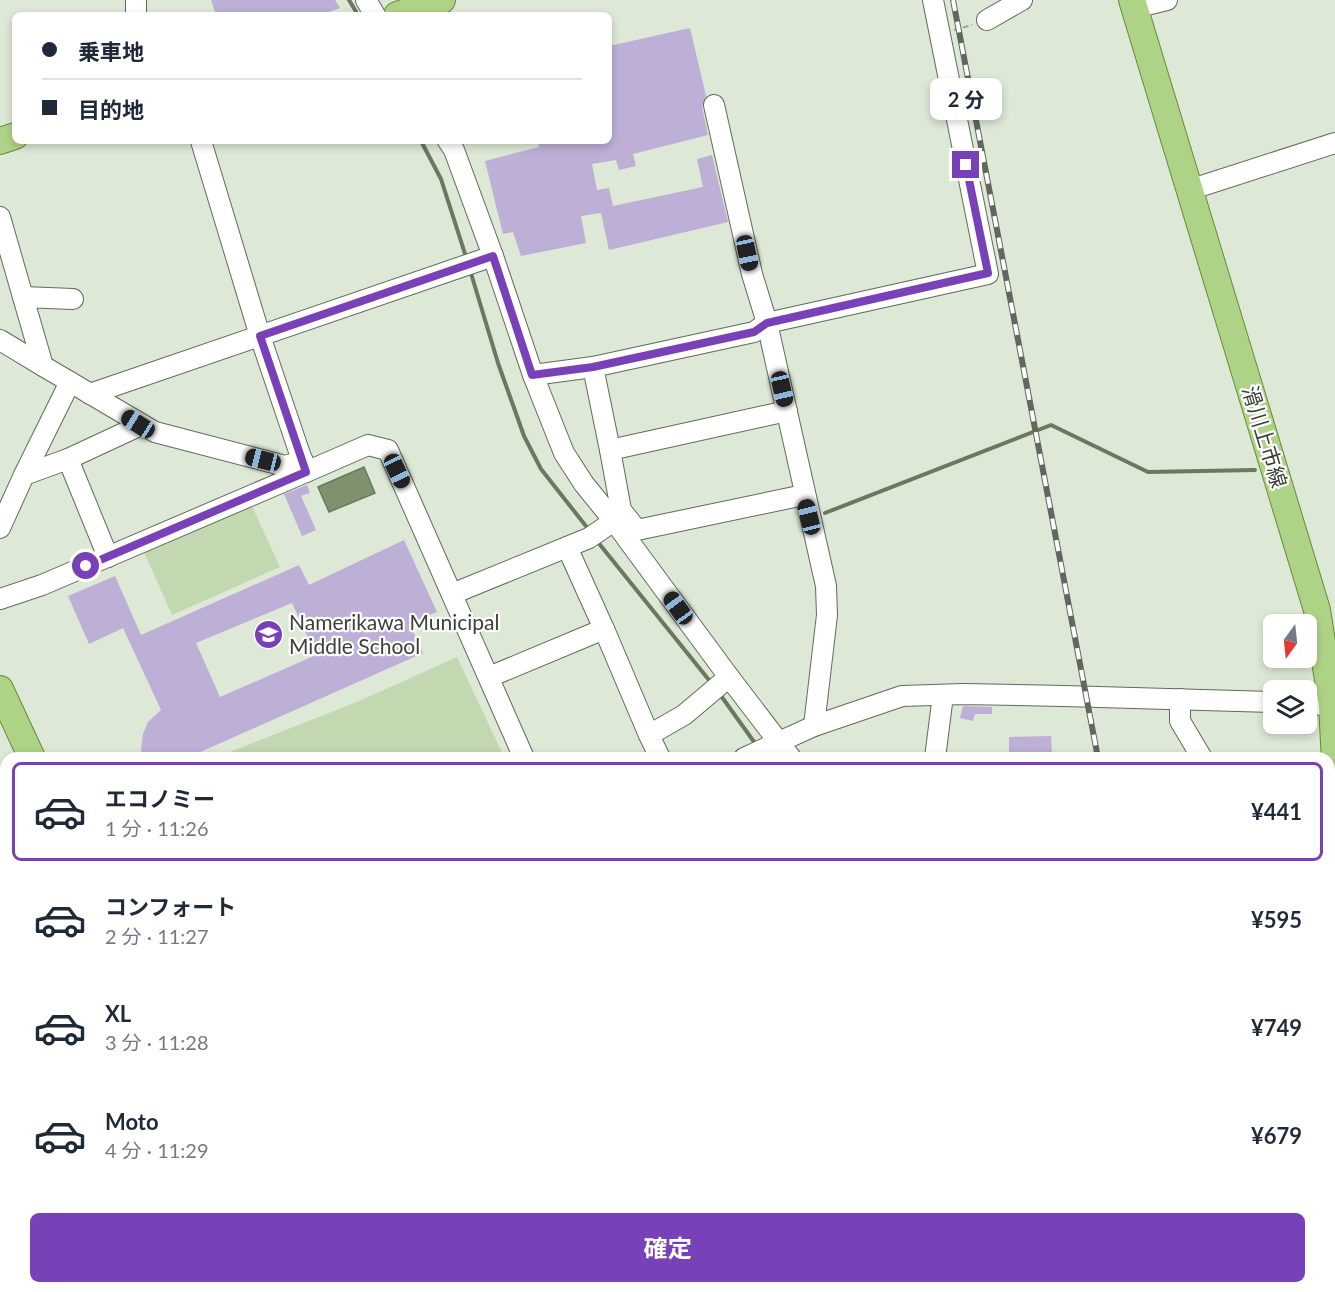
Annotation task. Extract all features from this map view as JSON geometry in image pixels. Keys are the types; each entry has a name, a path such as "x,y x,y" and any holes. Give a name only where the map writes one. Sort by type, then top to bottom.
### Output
{"main road":[{"path":"406,12 442,0"},
{"name":"滑川上市線","path":"1133,4 1329,650 1319,704 1334,733 1335,752"},
{"path":"0,688 29,752"}],"street":[{"path":"532,375 593,367 754,332 767,323 988,273 933,0"},
{"path":"987,20 1022,0"},
{"path":"1133,4 1167,0"},
{"path":"714,105 752,274 767,323 826,586 827,615 814,726"},
{"path":"1189,190 1335,143"},
{"path":"202,144 260,336 304,467"},
{"path":"450,144 493,256 532,375 564,453 584,484 785,752"},
{"path":"0,217 44,366"},
{"path":"90,393 493,256"},
{"path":"23,297 73,299"},
{"path":"0,340 154,432 285,466 304,467"},
{"path":"593,367 621,510 637,530 804,495"},
{"path":"0,528 70,382"},
{"path":"610,450 787,411"},
{"path":"24,475 68,459 141,425"},
{"path":"0,598 42,585 304,467 368,445 388,450 521,752"},
{"path":"68,459 108,556"},
{"path":"452,594 589,538 614,521"},
{"path":"567,547 657,752"},
{"path":"489,677 604,629"},
{"path":"649,735 684,715 729,677"},
{"path":"936,752 943,695"},
{"path":"760,752 814,726 902,696 1263,702"},
{"path":"1180,699 1180,721 1199,752"}],"path":[{"path":"940,35 987,20"}],"shaded area":[{"path":"364,467 375,493 329,512 318,487"},
{"path":"251,504 280,567 172,615 144,552"},
{"path":"457,657 502,752 230,752 357,702"}],"building":[{"path":"211,0 335,0 340,8 329,12 215,12"},
{"path":"690,28 706,96 702,107 708,135 633,154 636,166 619,170 616,160 592,164 597,190 609,188 613,206 703,187 697,159 712,155 728,222 609,250 601,213 581,216 586,243 521,256 513,232 503,234 485,161 539,147 538,144 612,144 612,45"},
{"path":"307,485 310,493 301,496 316,530 302,536 284,494"},
{"path":"404,540 437,612 409,623 423,653 200,752 142,752 143,734 148,722 161,710 123,628 89,644 68,596 115,576 141,635 299,565 309,585","holes":["292,603 316,655 220,697 196,643"]},
{"path":"963,706 992,707 992,714 975,714 973,721 960,718"},
{"path":"1051,736 1052,752 1009,752 1009,737"}],"waterway":[{"path":"349,0 356,12"},
{"path":"423,144 441,179 467,260"},
{"path":"470,270 498,363 524,436 541,469 589,530"},
{"path":"825,513 1051,425 1148,472 1255,470"},
{"path":"597,541 713,685"},
{"path":"719,693 757,746"}],"railway":[{"path":"953,0 1097,752"}],"place":[{"name":"Namerikawa Municipal Middle School","path":"268,635"}],"route":[{"path":"86,566 306,472 260,336 493,256 532,375 593,367 754,332 767,323 988,273 966,165"}]}
